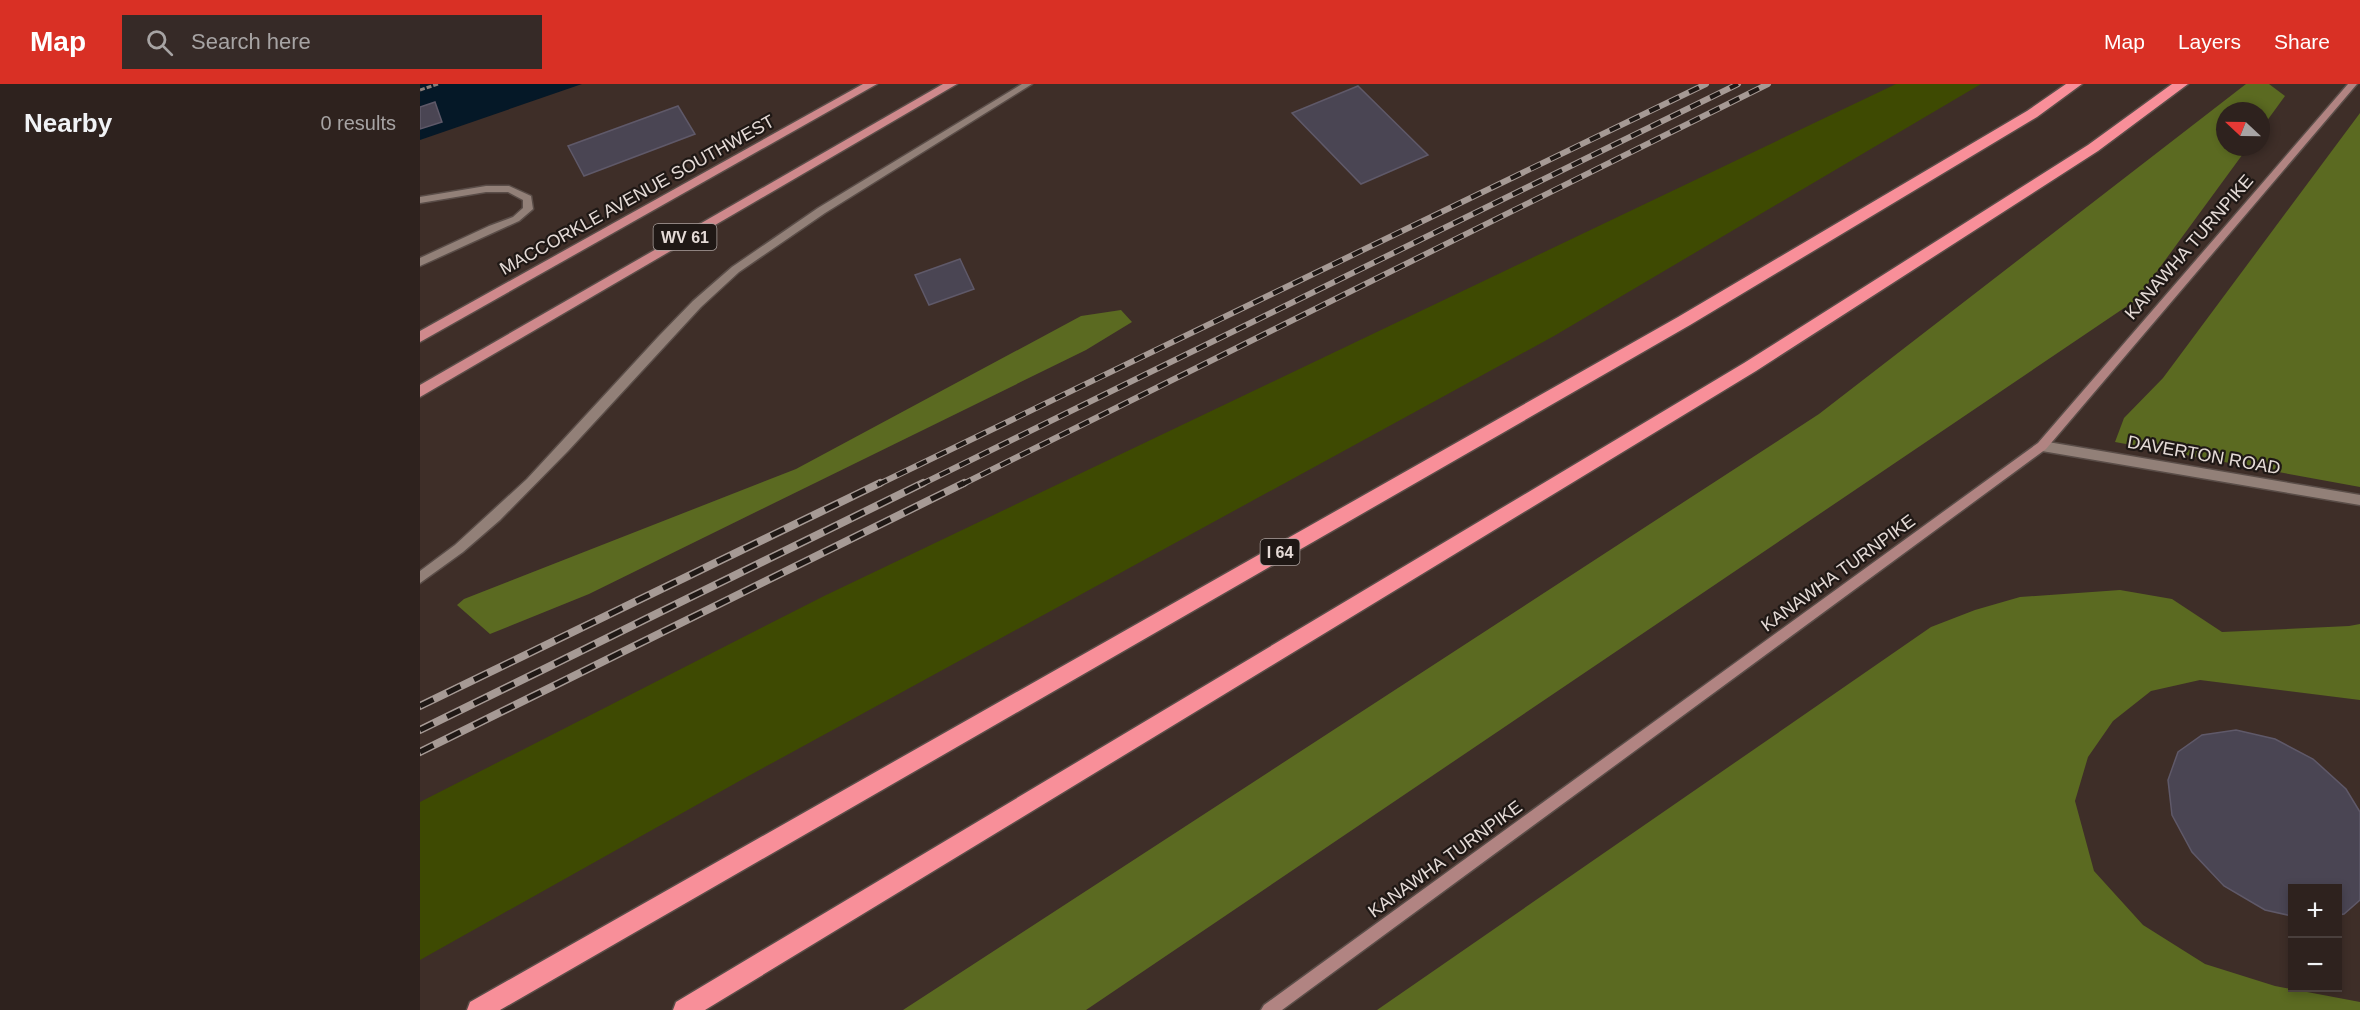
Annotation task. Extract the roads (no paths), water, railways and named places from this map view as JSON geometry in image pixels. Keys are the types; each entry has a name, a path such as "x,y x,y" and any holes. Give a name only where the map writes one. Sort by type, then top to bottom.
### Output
{"highway":[{"name":"I 64","path":"478,1010 1684,321 2032,114 2075,84"},
{"path":"684,1010 1750,367 2093,148 2181,84"}],"main road":[{"name":"MACCORKLE AVENUE SOUTHWEST","path":"420,337 871,84"},
{"name":"WV 61","path":"420,392 951,84"},
{"name":"KANAWHA TURNPIKE","path":"1269,1010 2042,446 2353,84"}],"street":[{"path":"420,578 446,560 529,486 698,303 747,262 798,224 1028,84"},
{"path":"420,200 486,189 508,189 528,198 528,208 516,219 420,262"},
{"name":"DAVERTON ROAD","path":"2042,446 2360,500"}],"water":[{"path":"420,84 582,84 420,140"}],"railway":[{"path":"877,485 1706,84"},
{"path":"920,485 1738,84"},
{"path":"961,485 1768,84"},
{"path":"420,706 880,483"},
{"path":"420,730 923,483"},
{"path":"420,752 964,483"}]}
